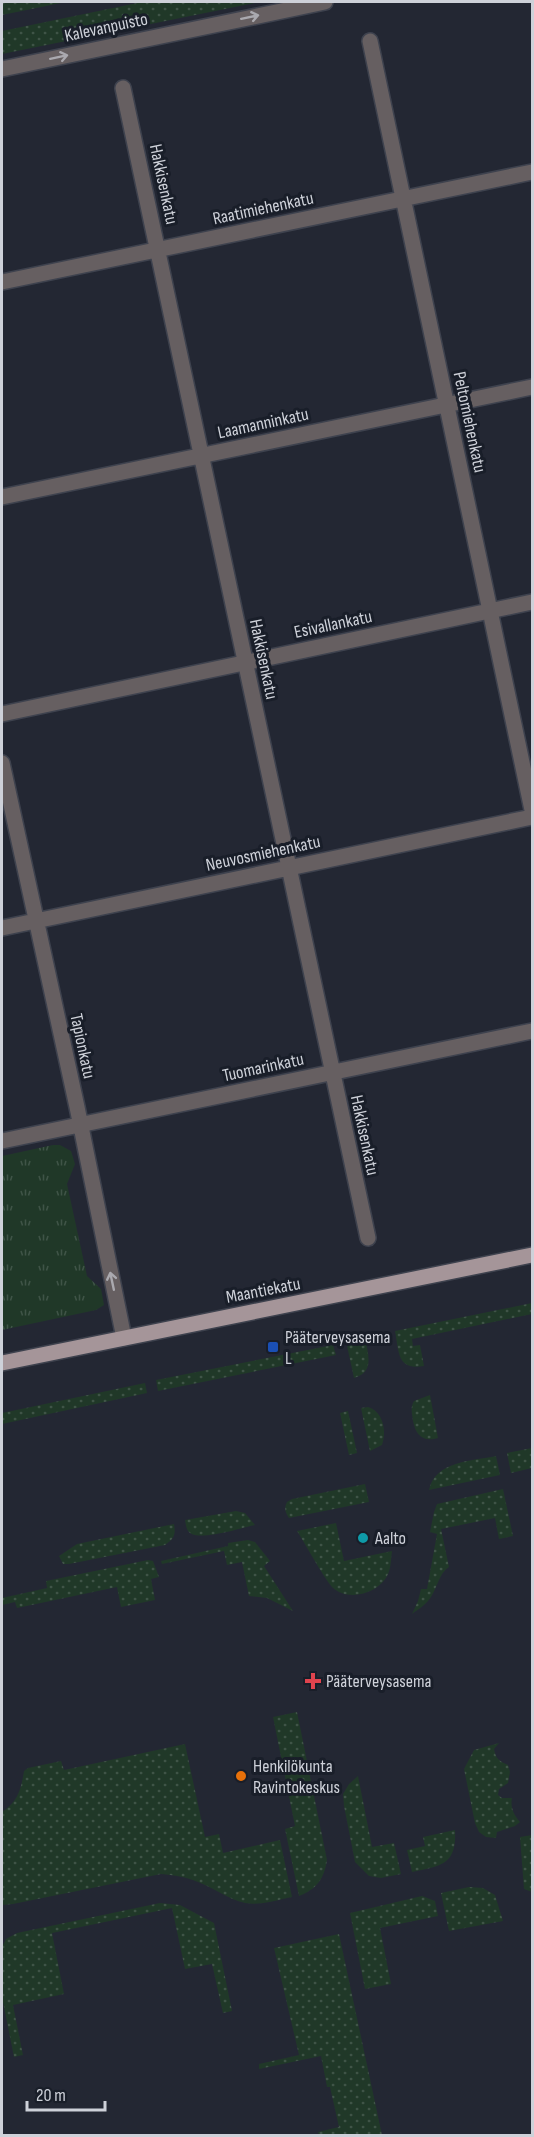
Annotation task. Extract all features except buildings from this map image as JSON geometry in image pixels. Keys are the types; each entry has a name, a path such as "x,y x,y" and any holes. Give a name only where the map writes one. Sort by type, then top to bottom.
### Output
{"main road":[{"name":"Maantiekatu","path":"2,1363 532,1255"}],"street":[{"name":"Kalevanpuisto","path":"2,69 325,2"},
{"name":"Peltomiehenkatu","path":"370,41 532,810"},
{"name":"Hakkisenkatu","path":"123,88 368,1238"},
{"name":"Raatimiehenkatu","path":"2,282 532,172"},
{"name":"Laamanninkatu","path":"2,497 532,387"},
{"name":"Esivallankatu","path":"2,714 532,602"},
{"name":"Tapionkatu","path":"2,763 124,1338"},
{"name":"Neuvosmiehenkatu","path":"2,928 532,818"},
{"name":"Tuomarinkatu","path":"2,1141 532,1031"}],"green space":[{"path":"2,2 66,2 2,15"},
{"path":"142,2 260,2 2,54 2,31"},
{"path":"60,1145 71,1151 75,1164 67,1184 87,1276 101,1289 104,1305 96,1310 2,1330 2,1156"},
{"path":"532,1303 532,1314 412,1339 413,1346 420,1345 424,1366 409,1366 404,1363 399,1353 395,1331"},
{"path":"365,1337 368,1367 365,1372 354,1378 346,1341"},
{"path":"333,1345 336,1355 158,1391 156,1380"},
{"path":"145,1383 147,1393 2,1424 2,1413"},
{"path":"430,1395 438,1438 428,1439 421,1437 416,1431 412,1408 414,1401"},
{"path":"368,1407 377,1413 384,1428 382,1445 370,1451 361,1408"},
{"path":"348,1411 357,1453 349,1455 340,1413"},
{"path":"532,1448 532,1468 511,1473 507,1453"},
{"path":"496,1456 500,1475 429,1490 433,1480 447,1468 466,1461"},
{"path":"365,1484 369,1502 289,1518 286,1512 285,1506 292,1499"},
{"path":"503,1489 513,1536 499,1539 495,1518 441,1529 449,1567 442,1574 428,1601 412,1614 421,1589 427,1589 437,1534 430,1532 437,1504"},
{"path":"236,1511 245,1513 255,1525 203,1536 190,1533 187,1529 185,1520"},
{"path":"336,1523 344,1561 392,1551 388,1574 384,1581 371,1591 355,1595 339,1592 332,1587 297,1531"},
{"path":"174,1524 174,1536 165,1545 69,1564 63,1564 59,1556 77,1544"},
{"path":"248,1540 255,1542 270,1561 264,1566 293,1611 267,1598 249,1596 242,1562 227,1565 224,1551 162,1564 161,1561 228,1546 228,1543"},
{"path":"148,1560 153,1561 159,1577 151,1579 155,1600 121,1607 117,1587 17,1608 15,1602 2,1605 2,1598 47,1588 46,1581"},
{"path":"297,1712 327,1860 319,1882 311,1890 299,1896 285,1829 295,1826 273,1717"},
{"path":"499,1743 494,1749 496,1755 500,1761 508,1765 510,1772 508,1783 499,1789 498,1795 502,1798 512,1798 513,1811 520,1822 497,1832 496,1838 486,1837 479,1832 475,1823 464,1769 474,1750"},
{"path":"185,1744 205,1837 219,1834 223,1853 280,1840 292,1897 263,1903 245,1903 193,1880 161,1874 2,1905 2,1812 12,1804 18,1794 24,1771 28,1768 61,1761 64,1770"},
{"path":"358,1776 372,1847 394,1843 401,1874 381,1878 369,1876 355,1862 343,1794"},
{"path":"455,1830 453,1850 445,1862 412,1872 407,1850 425,1846 423,1837"},
{"path":"532,1835 532,1892 524,1889 520,1837"},
{"path":"469,1887 483,1888 495,1895 503,1921 449,1931 441,1893"},
{"path":"422,1896 435,1901 438,1916 380,1928 391,1984 365,1989 350,1913"},
{"path":"160,1903 180,1905 214,1923 232,2011 223,2013 212,1964 185,1969 172,1908 52,1933 64,1994 13,2005 23,2055 14,2057 2,1997 2,1947 6,1939 17,1933"},
{"path":"339,1934 382,2135 319,2135 318,2132 339,2127 330,2087 327,2087 321,2056 259,2069 259,2064 299,2055 274,1948"}],"place":[{"name":"Pääterveysasema L","path":"273,1347"},
{"name":"Aalto","path":"363,1538"},
{"name":"Pääterveysasema","path":"313,1681"},
{"name":"Henkilökunta Ravintokeskus","path":"241,1776"}]}
